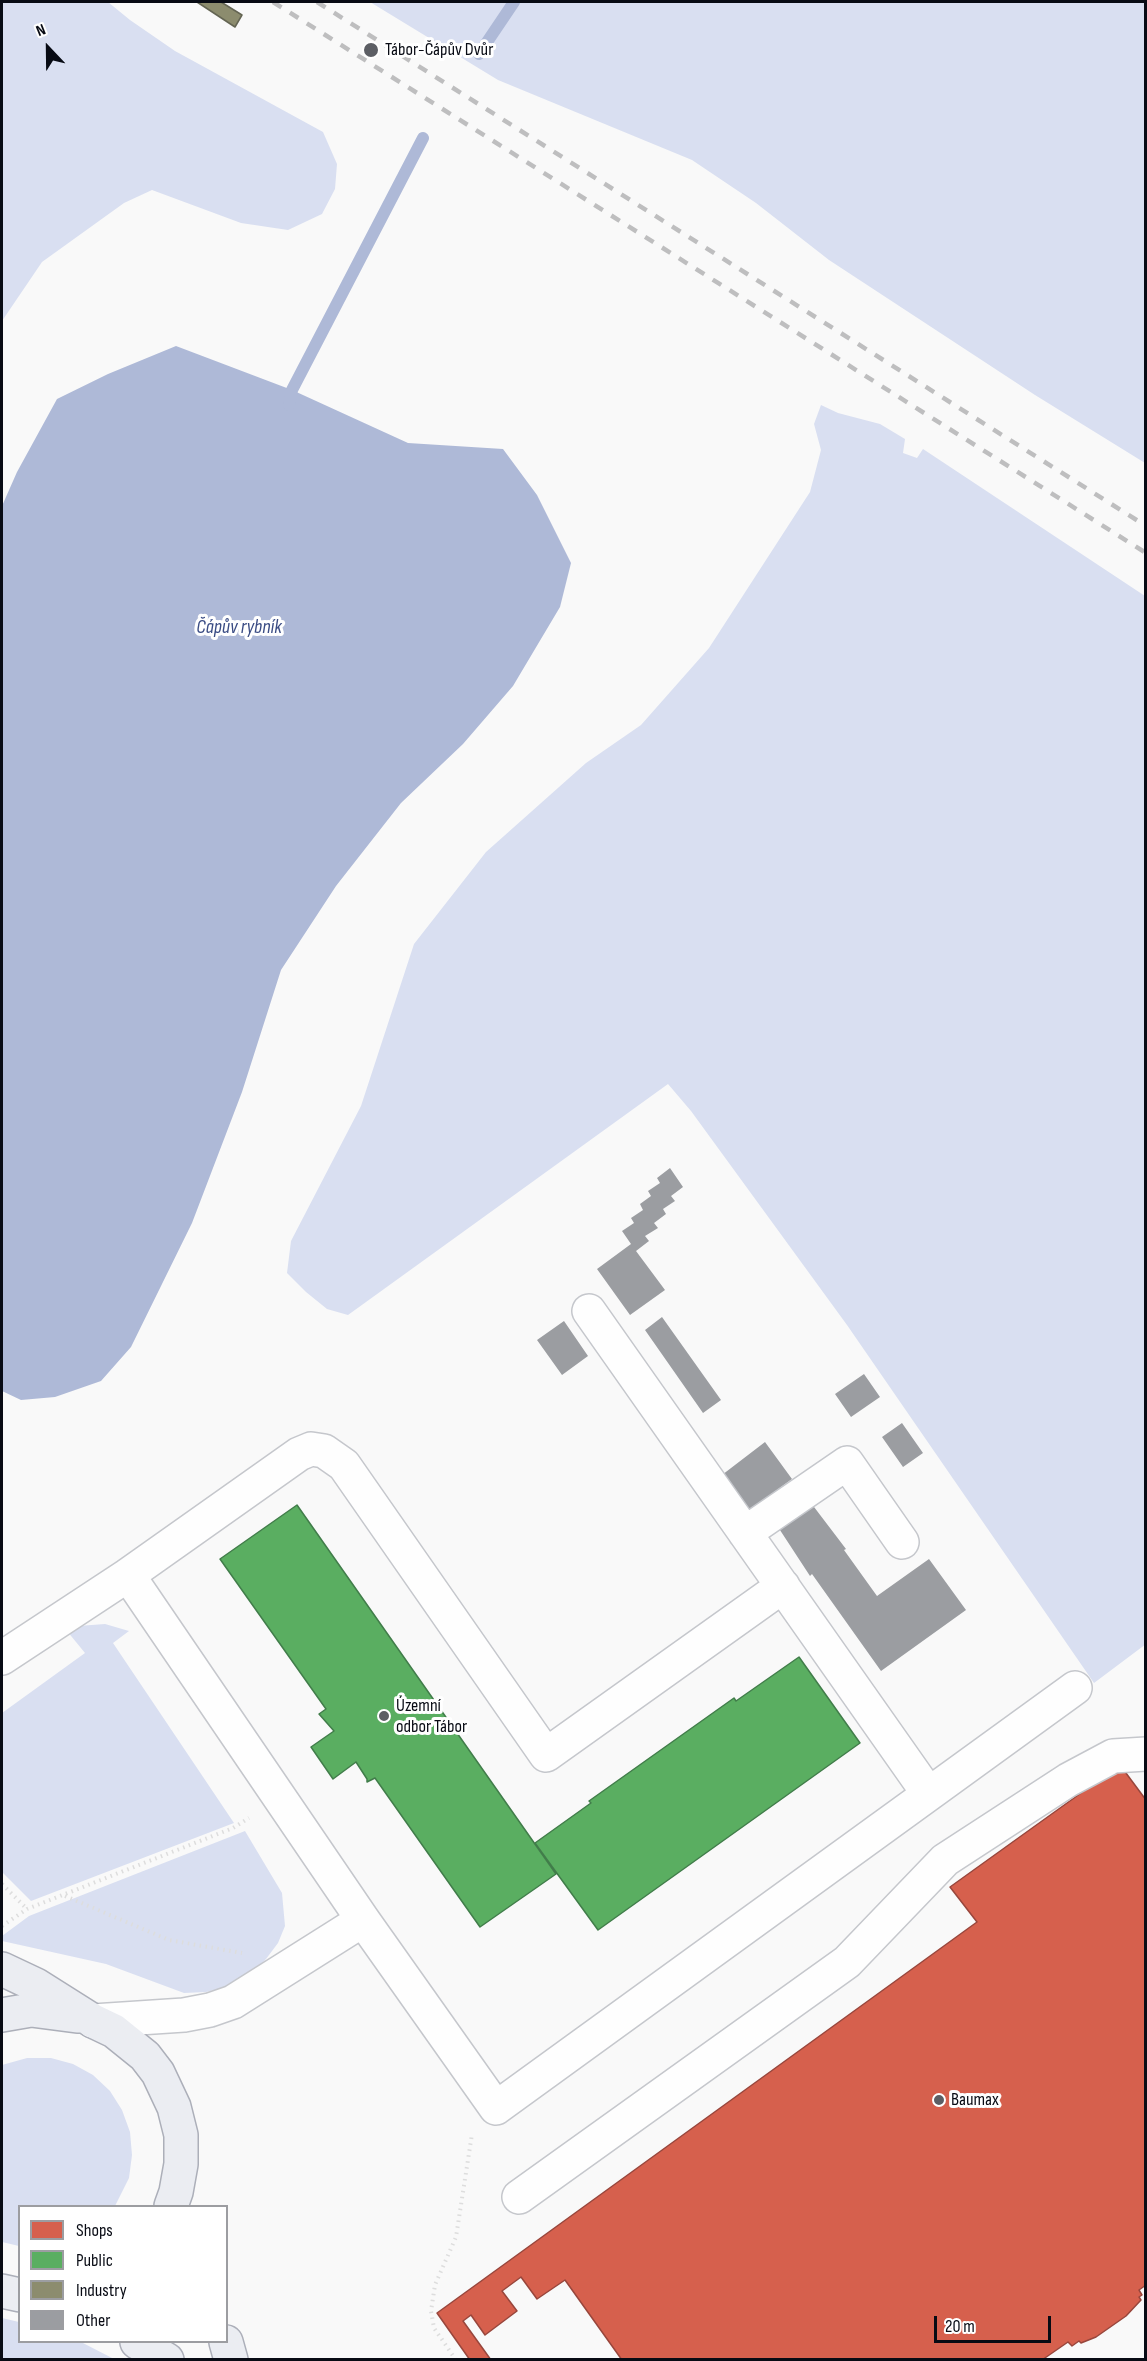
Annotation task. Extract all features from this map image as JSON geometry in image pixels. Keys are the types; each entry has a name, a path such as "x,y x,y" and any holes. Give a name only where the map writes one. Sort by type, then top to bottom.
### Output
{"main road":[{"path":"2,1969 36,1985 131,2043 158,2073 174,2108 181,2135 181,2164 171,2205"},
{"path":"2,2015 31,2010 73,2015 93,2021"},
{"path":"181,2164 190,2205"},
{"path":"2,2291 18,2295"},
{"path":"139,2343 167,2360"},
{"path":"226,2343 231,2360"}],"lane":[{"path":"589,1311 928,1793"},
{"path":"2,1658 128,1575 299,1454 311,1449 324,1451 344,1466 546,1755 783,1586"},
{"path":"745,1533 847,1462 902,1542"},
{"path":"128,1575 363,1920 496,2108 1075,1688"},
{"path":"519,2197 847,1962 945,1860 1068,1780 1113,1756 1146,1754"},
{"path":"93,2021 184,2015 210,2010 233,2002 363,1920"}],"path":[{"path":"2,1926 27,1909 233,1828 280,1799"},
{"path":"2,1884 27,1909"},
{"path":"64,1895 169,1940 235,1951 292,1965"},
{"path":"456,2360 434,2328 431,2311 435,2285 456,2236 472,2133 496,2108"}],"shaded area":[{"path":"2,2 108,2 175,51 323,132 337,164 335,189 322,214 288,230 241,223 152,190 124,203 42,262 2,321"},
{"path":"370,2 1145,2 1145,463 1035,395 829,260 756,203 692,160 498,80"},
{"path":"821,405 838,413 880,424 905,439 903,453 917,458 923,449 1145,596 1146,1644 1094,1683 847,1325 691,1111 668,1084 348,1315 327,1309 287,1273 291,1241 361,1106 414,944 486,852 586,763 641,725 709,648 810,492 821,450 814,424"},
{"path":"105,1624 129,1631 113,1643 234,1823 31,1901 2,1872 2,1713 85,1653 67,1631 78,1626"},
{"path":"245,1831 282,1893 285,1926 278,1943 266,1959 252,1974 232,1986 206,1992 184,1993 106,1964 2,1941 2,1936 29,1916"},
{"path":"27,2058 51,2058 73,2064 93,2075 110,2091 122,2110 130,2132 132,2155 129,2178 116,2205 18,2205 18,2246 2,2242 2,2065"},
{"path":"2,2318 18,2322 18,2343 83,2343 114,2359 2,2359"}],"water":[{"name":"Čápův rybník","path":"176,346 292,390 408,443 503,449 537,495 571,563 560,607 513,686 463,744 401,803 336,886 281,970 242,1092 192,1223 131,1347 101,1381 55,1397 21,1400 2,1391 2,506 17,472 57,399 108,374"}],"building: Shops":[{"name":"Baumax","path":"1120,1765 1146,1800 1146,2285 1139,2290 1142,2295 1139,2297 1141,2300 1126,2316 1096,2337 1081,2343 1079,2341 1072,2346 1068,2342 1042,2360 622,2360 565,2280 537,2299 521,2277 502,2291 517,2311 485,2335 471,2315 463,2321 491,2360 470,2360 437,2313 977,1922 950,1887"}],"building: Public":[{"name":"Územní odbor Tábor","path":"297,1505 556,1874 480,1927 375,1778 367,1782 356,1762 333,1779 311,1747 334,1731 319,1714 326,1709 220,1559"},
{"path":"799,1657 860,1743 598,1930 535,1843 591,1803 589,1801 734,1698 736,1701"}],"building: Industry":[{"path":"197,2 221,2 242,15 235,27"}],"building: Other":[{"path":"670,1168 683,1187 671,1196 675,1201 663,1209 666,1214 654,1223 658,1228 645,1236 649,1241 636,1251 665,1290 630,1315 597,1269 631,1244 622,1231 634,1223 631,1218 643,1210 640,1204 651,1196 648,1191 660,1183 657,1178"},
{"path":"662,1317 721,1400 703,1413 645,1330"},
{"path":"564,1321 588,1356 562,1375 537,1340"},
{"path":"864,1374 880,1397 851,1417 835,1394"},
{"path":"902,1423 923,1453 903,1467 882,1437"},
{"path":"765,1442 792,1479 744,1514 718,1478"},
{"path":"811,1503 846,1549 844,1550 877,1596 929,1559 966,1610 881,1671 812,1574 810,1576 778,1527"}],"waterway":[{"path":"479,54 514,2"},
{"path":"289,405 292,390 423,138"}],"railway":[{"path":"273,2 1146,553"},
{"path":"317,2 1146,526"}],"place":[{"name":"Tábor-Čápův Dvůr","path":"371,50"},
{"name":"Územní odbor Tábor","path":"384,1716"},
{"name":"Baumax","path":"939,2100"}]}
